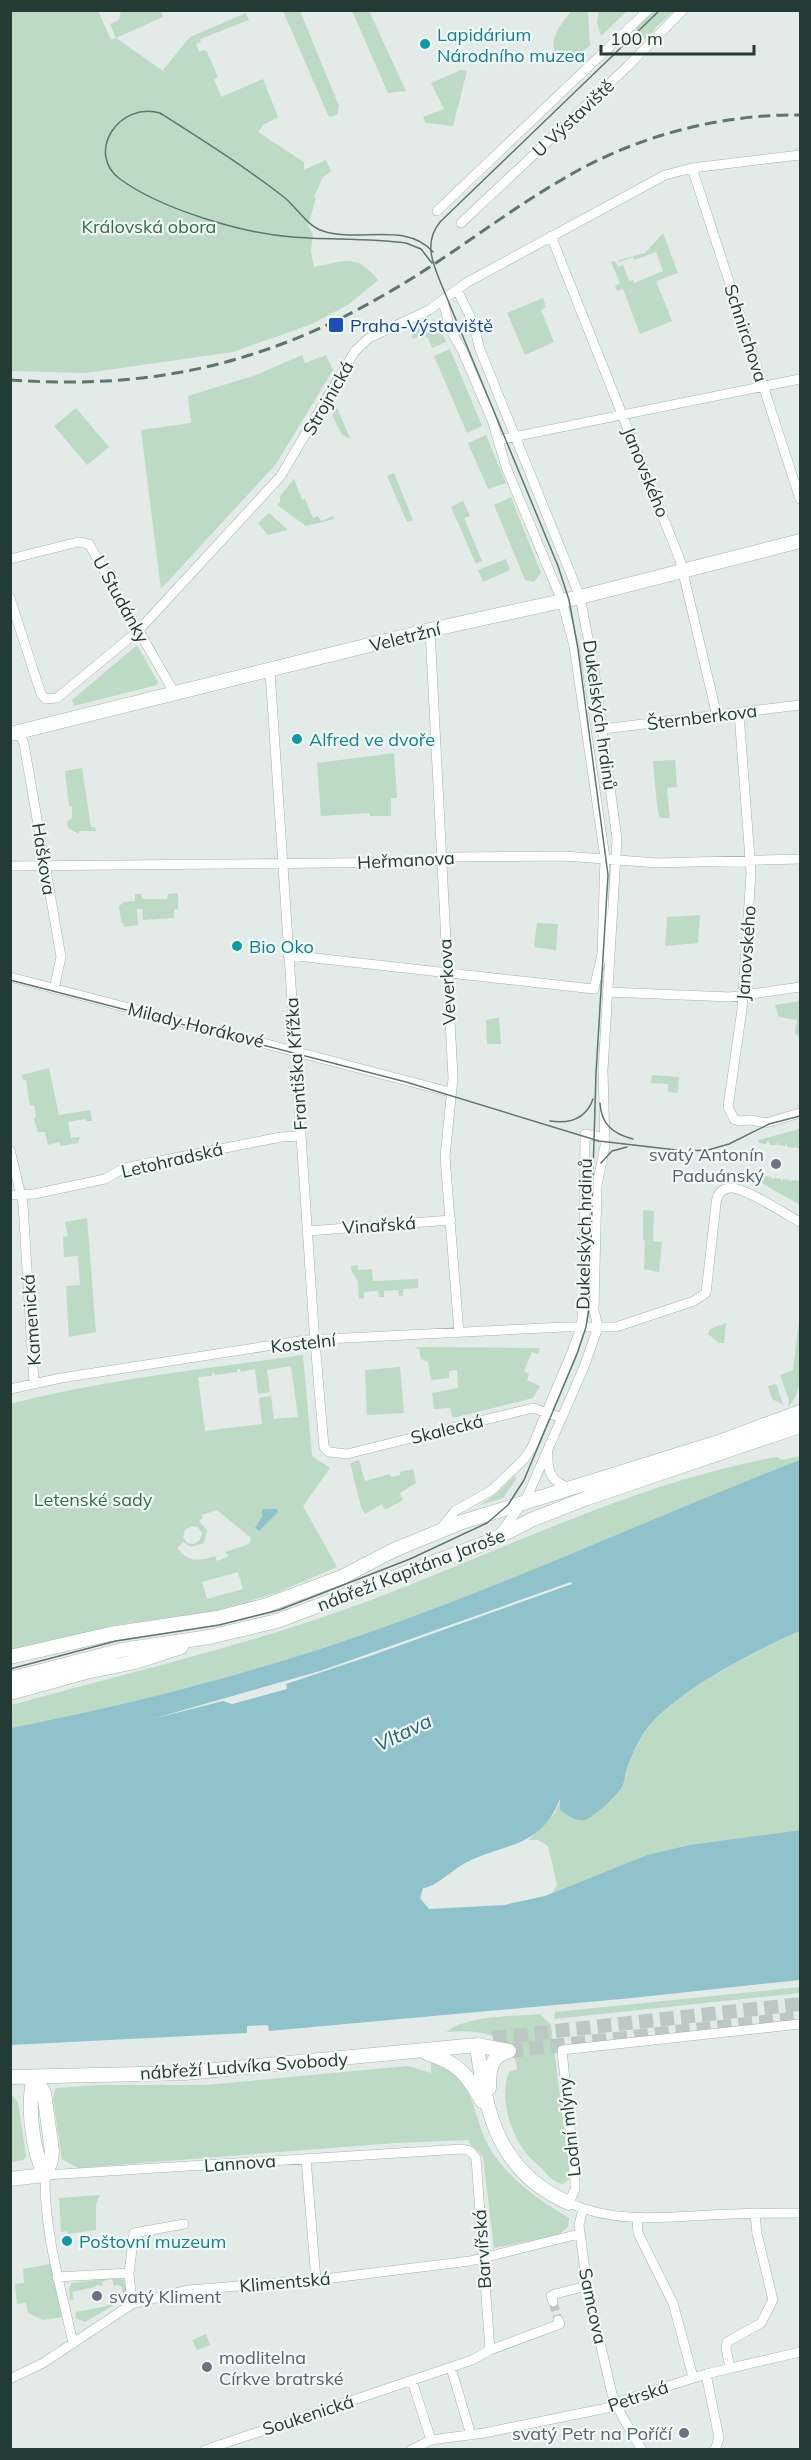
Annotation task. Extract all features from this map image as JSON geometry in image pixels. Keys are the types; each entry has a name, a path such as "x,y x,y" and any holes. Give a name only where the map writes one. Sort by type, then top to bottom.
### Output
{"main road":[{"name":"Veletržní","path":"12,734 429,630 580,597 801,541"},
{"path":"794,1415 801,1400"},
{"name":"nábřeží Kapitána Jaroše","path":"10,1657 110,1634 208,1619 255,1609 342,1577 438,1532 794,1415"},
{"name":"nábřeží Kapitána Jaroše","path":"10,1679 122,1650 238,1631 290,1616 489,1542 531,1520 587,1498 797,1430"},
{"path":"10,1693 86,1672 135,1662 238,1631"},
{"path":"477,2045 493,2038"},
{"path":"477,2045 509,2050 498,2055 490,2067 488,2114"},
{"path":"477,2045 488,2114"},
{"name":"nábřeží Ludvíka Svobody","path":"10,2077 184,2073 477,2045"},
{"path":"422,2051 449,2061 460,2068 488,2114 500,2139 519,2167 543,2188 569,2203"},
{"path":"34,2077 29,2094 37,2157 45,2175"},
{"name":"Lannova","path":"10,2179 45,2175"}],"street":[{"name":"U Výstaviště","path":"437,211 648,10"},
{"name":"U Výstaviště","path":"461,223 620,74 683,10"},
{"name":"Strojnická","path":"10,598 41,694 50,699 59,696 138,631 279,477 360,345 369,338 429,310 466,283 665,175 692,168 801,155"},
{"name":"Schnirchova","path":"692,168 801,499"},
{"name":"Janovského","path":"551,236 683,571 717,716"},
{"name":"Dukelských hrdinů","path":"457,290 474,324 479,347 580,597 603,729 617,839 602,1094 605,1138 597,1189 594,1310 598,1327 588,1358 549,1451 523,1504 506,1527 489,1542"},
{"name":"Dukelských hrdinů","path":"442,301 448,324 462,350 498,440 506,467 562,601 579,671 606,858 602,954 594,989 446,972"},
{"path":"498,440 801,379"},
{"name":"U Studánky","path":"10,559 78,542 89,544 175,694"},
{"name":"Veverkova","path":"429,630 453,1078 445,1157 459,1333"},
{"name":"Františka Křížka","path":"270,671 315,1340 324,1444 326,1449 332,1453"},
{"name":"Šternberkova","path":"603,729 801,705"},
{"name":"Janovského","path":"739,713 751,861 742,996 728,1102 734,1119 742,1122 751,1120 766,1123 801,1113"},
{"name":"Haškova","path":"12,734 21,737 24,744 61,957 54,989"},
{"name":"Heřmanova","path":"10,866 282,863 564,856 658,863 801,859"},
{"path":"288,955 446,972"},
{"name":"Milady Horákové","path":"10,977 450,1092"},
{"path":"609,992 742,996 801,987"},
{"name":"Dukelských hrdinů","path":"438,1532 455,1511 492,1490 524,1459 532,1447 547,1412 581,1327 585,1292 585,1134 605,1138"},
{"name":"Letohradská","path":"10,1195 105,1179 124,1168 281,1137 300,1136"},
{"name":"Kamenická","path":"10,1150 22,1194 34,1383"},
{"name":"Kostelní","path":"10,1389 34,1383 315,1340 616,1327 694,1301 706,1293 716,1204 718,1194 724,1190 739,1189 801,1222"},
{"name":"Vinařská","path":"308,1231 451,1220"},
{"name":"Skalecká","path":"332,1453 347,1454 527,1409 539,1409 562,1418"},
{"path":"549,1451 548,1466 552,1478 556,1482 573,1488"},
{"name":"Lodní mlýny","path":"569,2203 575,2189 575,2181 562,2050 801,2024"},
{"name":"Lannova","path":"45,2175 462,2149 470,2151"},
{"name":"Barvířská","path":"470,2151 476,2158 490,2350"},
{"path":"306,2159 316,2280"},
{"path":"45,2175 45,2204 57,2277 73,2343"},
{"path":"569,2203 601,2215 637,2219 801,2213"},
{"name":"Samcova","path":"583,2209 579,2234 587,2286 615,2403 642,2450"},
{"path":"730,2368 727,2342 761,2323 773,2300 757,2234 755,2213"},
{"path":"637,2219 638,2234 673,2303 693,2378"},
{"path":"132,2304 129,2273 134,2233 184,2224"},
{"name":"Klimentská","path":"10,2379 42,2363 132,2304 189,2290 316,2280 484,2258 579,2234"},
{"path":"57,2277 129,2273"},
{"path":"553,2302 550,2296 587,2286"},
{"path":"472,2434 447,2369 560,2324 558,2320"},
{"name":"Petrská","path":"414,2448 430,2440 607,2408 615,2403 706,2374 801,2352"},
{"name":"Soukenická","path":"205,2450 447,2369"},
{"path":"706,2374 719,2438 715,2450"},
{"path":"412,2381 430,2440"}],"green space":[{"path":"572,10 588,11 590,45 572,62 566,61 555,53 554,41 558,30"},
{"path":"599,10 627,11 601,36 597,23"},
{"name":"Královská obora","path":"10,11 98,11 111,40 116,38 166,73 163,70 190,37 246,13 249,20 200,39 201,42 196,44 199,52 204,50 207,52 218,77 214,79 221,97 263,79 278,117 263,125 258,132 304,162 304,170 326,160 331,171 323,177 314,197 316,198 308,226 313,234 311,251 314,267 349,261 356,262 363,265 378,280 349,304 312,324 233,352 86,373 11,371"},
{"path":"121,11 161,11 163,17 116,38 110,24 119,20"},
{"path":"283,11 300,11 339,106 337,115 329,117"},
{"path":"352,11 369,11 406,91 388,93"},
{"path":"655,11 674,11 656,27 647,41 634,27"},
{"path":"461,70 467,71 453,126 426,123 423,117 444,109 431,83"},
{"path":"663,233 678,273 656,281 672,321 640,334 623,289 617,291 615,286 620,283 611,262 615,261 618,267 623,265 629,281 633,280 634,283 663,271 656,252 634,260 633,257 619,262 619,260 645,253"},
{"path":"543,298 546,307 541,310 554,342 525,355 507,313"},
{"path":"433,319 438,322 446,342 432,348 428,338 422,335 413,339 411,332 425,322 431,323"},
{"path":"450,349 482,426 467,433 434,356"},
{"path":"302,355 305,363 326,355 333,370 276,464 161,589 141,430 191,423 188,396 256,375"},
{"path":"76,408 109,447 87,465 54,426"},
{"path":"337,408 350,438 342,435 332,415"},
{"path":"486,435 506,483 488,489 468,443"},
{"path":"394,473 413,520 407,522 387,476"},
{"path":"294,479 302,500 305,499 313,518 318,516 321,521 333,516 334,519 306,526 277,505 280,502 280,496"},
{"path":"511,497 541,573 534,582 525,580 494,505"},
{"path":"463,501 470,516 464,518 482,561 476,564 451,507"},
{"path":"269,513 288,530 268,535 258,523"},
{"path":"506,559 510,570 483,582 478,570"},
{"path":"136,646 158,682 157,685 74,706 72,700"},
{"path":"394,753 397,798 391,798 391,816 370,816 370,813 321,816 317,763"},
{"path":"675,760 677,787 667,788 670,818 660,818 653,761"},
{"path":"82,768 91,827 95,827 96,831 79,831 79,834 68,828 67,822 72,818 72,806 69,806 65,771"},
{"path":"178,893 178,909 174,909 174,918 143,920 142,909 137,909 138,925 125,927 121,921 119,906 124,902 135,901 135,894 141,894 142,899 167,899 168,894"},
{"path":"700,915 698,943 665,946 667,917"},
{"path":"537,923 558,924 556,950 534,947"},
{"path":"800,1001 800,1037 795,1033 797,1020 779,1017 775,1005"},
{"path":"499,1018 501,1044 487,1044 486,1021"},
{"path":"49,1068 59,1115 90,1110 92,1121 85,1119 68,1122 71,1138 80,1137 78,1143 61,1146 59,1142 48,1145 45,1132 38,1132 34,1119 36,1116 34,1105 30,1106 26,1080 23,1080 22,1075"},
{"path":"652,1075 679,1077 678,1093 668,1092 668,1084 651,1083"},
{"path":"800,1129 799,1148 796,1148 796,1145 794,1148 787,1147 787,1143 785,1146 778,1145 778,1142 776,1145 770,1145 768,1141 766,1144 759,1143 758,1140"},
{"path":"764,1176 772,1177 772,1180 781,1179 782,1182 783,1179 790,1180 790,1183 792,1180 800,1181 798,1188 800,1188 800,1205 753,1178 763,1179"},
{"path":"643,1210 654,1211 653,1241 662,1242 659,1272 644,1269"},
{"path":"87,1218 96,1332 69,1337 66,1286 80,1285 78,1256 64,1257 63,1237 68,1236 65,1222"},
{"path":"358,1265 358,1270 372,1269 373,1281 418,1279 418,1288 403,1289 403,1296 399,1296 398,1290 384,1291 384,1297 379,1297 378,1291 364,1292 364,1298 359,1299 358,1281 351,1266"},
{"path":"800,1313 801,1376 794,1399 788,1407 789,1400 780,1375 793,1370"},
{"path":"726,1323 724,1343 719,1343 708,1334 710,1329"},
{"path":"415,1348 540,1348 538,1354 532,1352 524,1371 529,1374 527,1380 540,1386 533,1398 453,1418 450,1408 434,1409 432,1393 458,1388 457,1370 449,1371 449,1378 431,1380 428,1362 421,1359 419,1349"},
{"name":"Letenské sady","path":"303,1355 312,1456 330,1468 303,1506 337,1567 276,1593 212,1612 117,1625 11,1651 10,1404 119,1381","holes":["291,1366 298,1417 274,1419 271,1396 259,1398 262,1424 205,1431 198,1377 212,1376 212,1373 215,1375 237,1372 237,1369 241,1372 255,1369 258,1394 270,1392 267,1370","217,1510 251,1538 249,1544 225,1552 229,1556 217,1561 215,1556 199,1560 185,1556 177,1548 183,1542 191,1547 204,1543 207,1530 199,1521 203,1518 202,1515","191,1526 198,1527 202,1533 200,1540 194,1544 187,1543 183,1537 185,1530","238,1572 243,1589 207,1599 202,1582"]},
{"path":"400,1367 404,1413 367,1415 365,1370"},
{"path":"776,1384 784,1405 772,1399 768,1386"},
{"path":"800,1456 800,1460 491,1586 341,1642 154,1697 11,1728 11,1705 192,1657 327,1616 421,1581 571,1519 673,1483 725,1468 777,1457 781,1460"},
{"path":"359,1460 365,1481 390,1474 391,1477 400,1475 400,1472 413,1469 416,1483 400,1493 403,1500 385,1510 382,1504 365,1514 361,1507 350,1463"},
{"path":"515,1476 516,1479 503,1498 480,1505 497,1493"},
{"path":"800,1631 800,1830 689,1845 647,1855 552,1893 557,1885 548,1846 538,1840 529,1840 555,1813 561,1798 561,1800 624,1785 636,1747 644,1733 662,1713 698,1685"},
{"path":"800,1987 800,1993 554,2019 555,2012"},
{"path":"540,2014 551,2025 570,2178 563,2184 552,2180 527,2155 511,2124 506,2103 506,2082 509,2072 517,2069 514,2056 508,2046 491,2035 469,2031 446,2032 456,2026 479,2019"},
{"path":"431,2060 447,2066 466,2087 487,2142 503,2166 529,2191 569,2218 568,2227 557,2236 494,2248 483,2157 468,2140 395,2143 78,2168 62,2159 53,2099 56,2088 99,2085 206,2085 408,2066 431,2073"},
{"path":"10,2093 18,2102 26,2156 23,2160 11,2162"},
{"path":"100,2195 96,2205 96,2230 68,2234 67,2231 61,2232 59,2198"},
{"path":"50,2264 62,2317 43,2320 28,2313 26,2303 17,2304 15,2284 24,2283 23,2269"},
{"path":"113,2278 124,2280 127,2293 124,2299 85,2322 75,2318 76,2312 111,2305 109,2300 121,2298 123,2294 122,2287 114,2286 112,2279 103,2281 102,2286 96,2285 72,2292 74,2299 70,2300 69,2288 72,2283"},
{"path":"206,2334 210,2345 197,2350 192,2340"}],"water":[{"name":"Vltava","path":"800,1460 800,1631 699,1684 664,1711 639,1741 622,1787 611,1800 589,1818 581,1820 560,1810 560,1799 552,1815 532,1836 465,1863 439,1881 423,1888 420,1898 429,1909 504,1905 545,1896 647,1855 689,1845 800,1830 800,1980 632,1998 269,2031 268,2025 247,2026 247,2033 11,2045 11,1728 106,1708 201,1684 341,1642 439,1607","holes":["571,1582 572,1584 286,1684 287,1689 232,1704 223,1701 152,1719 320,1671"]},
{"path":"262,1509 277,1509 278,1512 259,1531 255,1528 262,1517"}],"tunnel":[{"path":"493,2038 800,2004"},
{"path":"509,2051 800,2018"},
{"path":"553,2302 558,2320"}],"tram line":[{"path":"10,1669 116,1641 219,1625 279,1610 410,1559 487,1523 508,1505 524,1480 577,1354 589,1309 596,1073 608,875 578,649 569,600 558,566 439,278 433,262 431,246 432,238 440,222 660,10"},
{"path":"432,263 421,249 406,243 272,235 202,218 157,200 120,179 110,168 106,156 106,144 120,122 132,115 145,111 160,113 224,154 285,198 317,229 337,234 381,234 409,237 422,243 433,252"},
{"path":"10,980 406,1082 599,1141 685,1151 708,1150 729,1144 769,1124 800,1116"},
{"path":"550,1121 571,1121 582,1116 593,1099"},
{"path":"600,1103 603,1117 609,1127 633,1139"},
{"path":"601,1163 612,1151 627,1147"}],"railway":[{"path":"10,380 110,381 158,376 204,368 249,355 294,339 384,295 540,193 590,164 618,151 647,140 707,124 738,119 800,115"}],"place":[{"name":"Lapidárium Národního muzea","path":"425,44"},
{"name":"Praha-Výstaviště","path":"336,325"},
{"name":"Alfred ve dvoře","path":"297,739"},
{"name":"Bio Oko","path":"237,946"},
{"name":"svatý Antonín Paduánský","path":"776,1164"},
{"name":"Poštovní muzeum","path":"67,2241"},
{"name":"svatý Kliment","path":"97,2296"},
{"name":"modlitelna Církve bratrské","path":"207,2367"},
{"name":"svatý Petr na Poříčí","path":"684,2433"}]}
